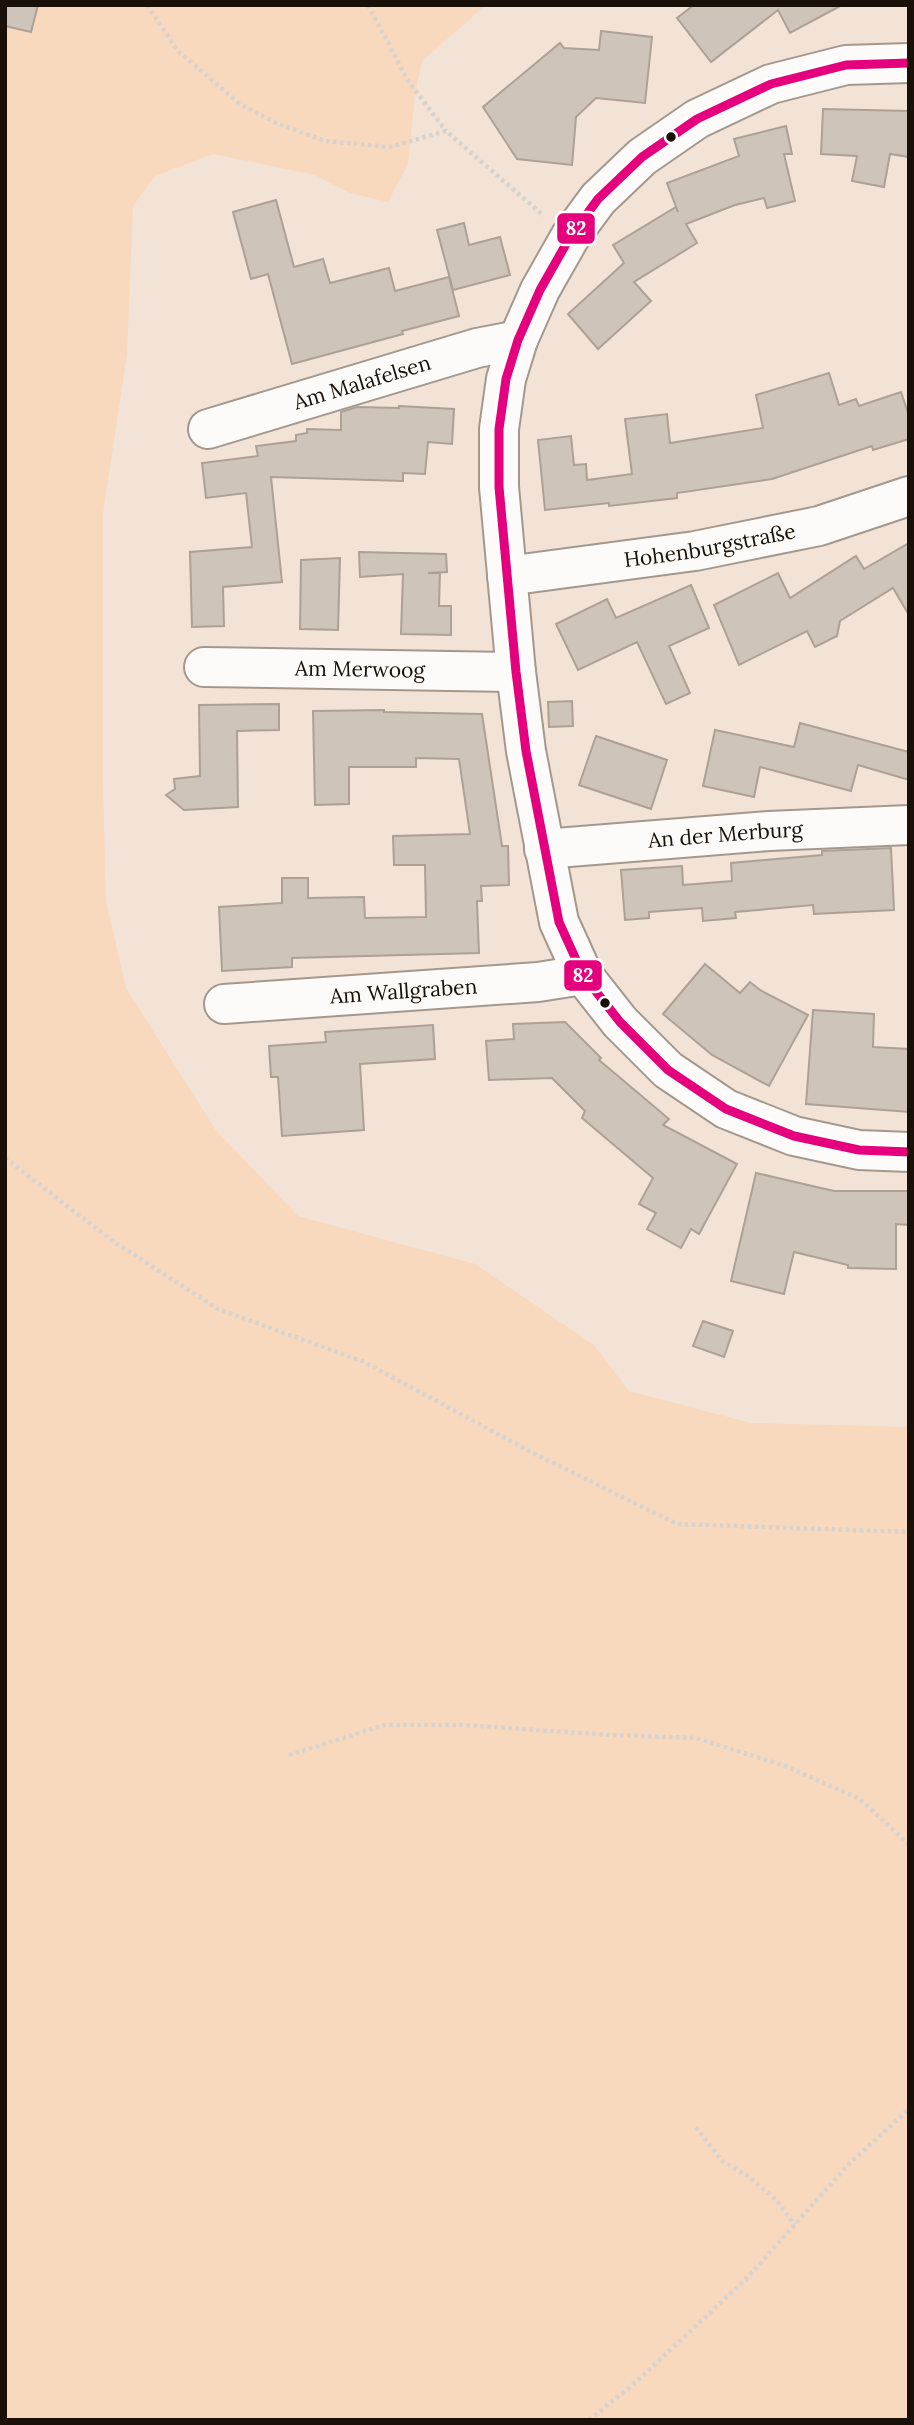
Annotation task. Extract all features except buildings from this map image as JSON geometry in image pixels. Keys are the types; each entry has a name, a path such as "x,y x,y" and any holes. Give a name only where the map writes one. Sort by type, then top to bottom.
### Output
{"street":[{"path":"909,63 846,65 771,84 697,119 642,157 598,199 570,237 540,290 517,340 506,379 499,429 499,487 526,751 559,922 583,975 620,1022 668,1070 726,1110 794,1136 859,1150 909,1153"},
{"name":"Am Malafelsen","path":"208,429 477,348 517,340"},
{"name":"Hohenburgstraße","path":"507,576 695,551 819,526 909,496"},
{"name":"Am Merwoog","path":"204,667 516,673"},
{"name":"An der Merburg","path":"544,849 769,831 909,825"},
{"name":"Am Wallgraben","path":"225,1004 538,982 583,975"}],"path":[{"path":"146,5 178,51 240,104 274,122 324,141 390,147 446,131"},
{"path":"368,5 408,80 446,131 570,237"},
{"path":"5,1158 114,1242 218,1309 362,1360 535,1454 677,1524 909,1532"},
{"path":"289,1755 385,1724 464,1725 696,1738 785,1766 860,1799 909,1845"},
{"path":"589,2420 636,2382 747,2278 849,2164 909,2109"},
{"path":"696,2127 722,2161 751,2178 778,2202 794,2225"}],"shaded area":[{"path":"5,5 486,5 422,61 415,95 408,164 388,202 350,193 315,175 213,154 155,176 133,206 127,354 103,514 106,901 126,988 215,1129 298,1216 475,1264 594,1345 629,1391 751,1423 909,1427 909,2420 5,2420"}],"transit line":[{"name":"82","path":"909,63 846,65 771,84 697,119 642,157 598,199 570,237 540,290 518,340 506,379 499,429 499,487 526,751 559,922 583,975 620,1022 668,1070 726,1109 794,1136 859,1150 909,1152"}]}
